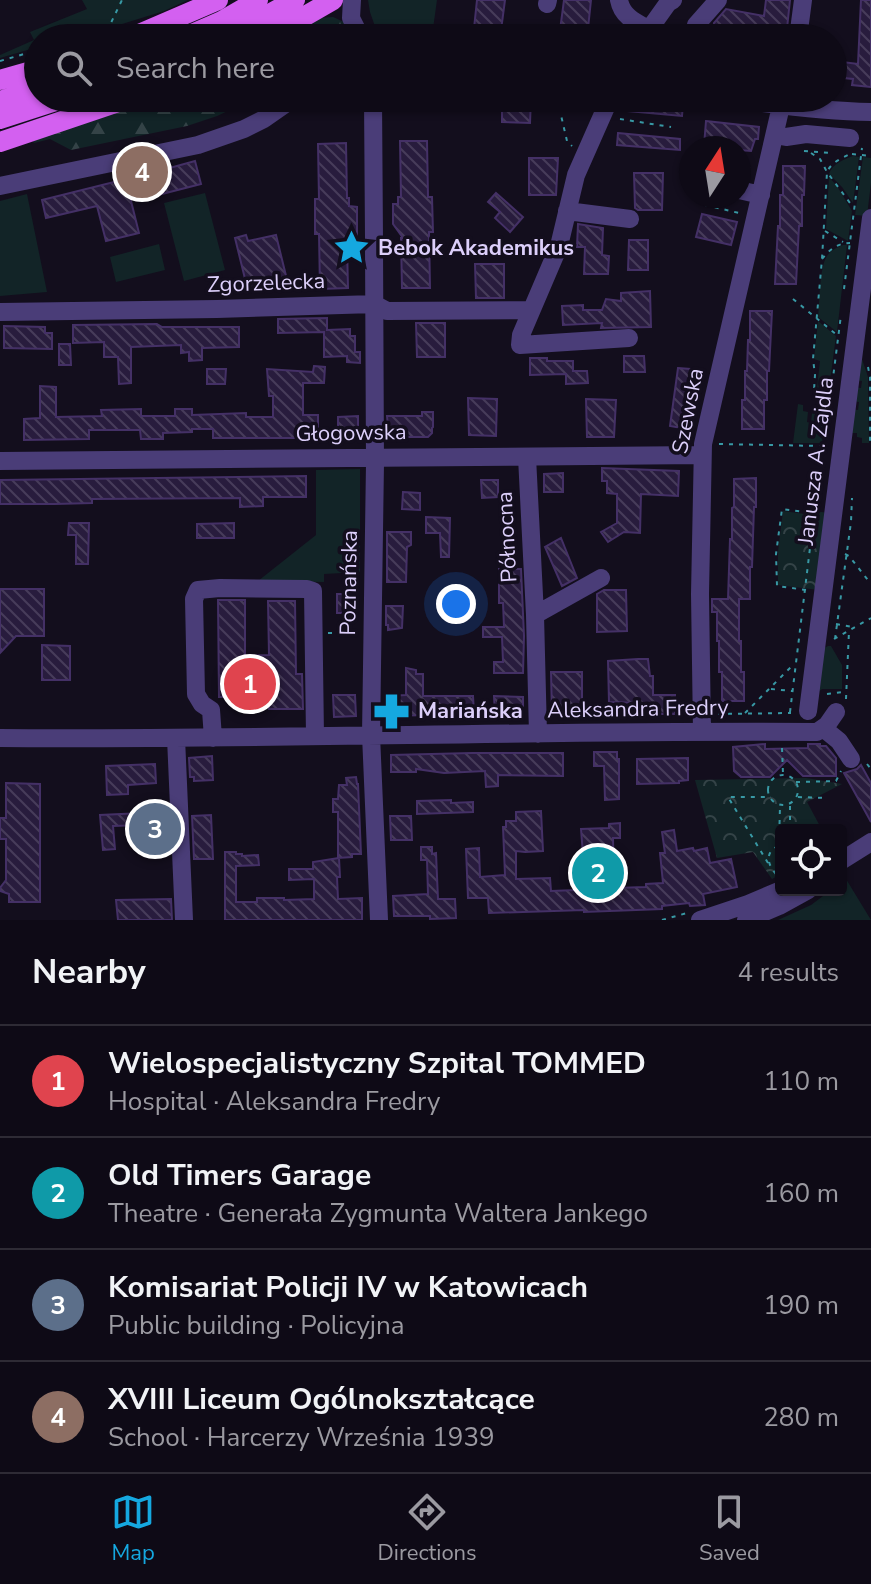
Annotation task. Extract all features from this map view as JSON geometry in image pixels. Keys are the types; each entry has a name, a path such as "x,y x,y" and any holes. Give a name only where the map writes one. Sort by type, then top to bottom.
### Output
{"main road":[{"path":"162,24 218,0"},
{"path":"215,24 258,0"},
{"path":"251,24 295,0"},
{"path":"292,24 326,5"},
{"path":"0,80 24,73"},
{"path":"0,101 24,93"},
{"path":"0,119 24,111"},
{"path":"0,142 89,112"}],"street":[{"path":"619,0 621,9 635,24"},
{"path":"652,24 673,0"},
{"path":"697,24 718,0"},
{"path":"800,24 803,0"},
{"path":"326,5 338,12 351,9"},
{"path":"847,110 871,112"},
{"path":"0,186 198,145 244,129 274,112"},
{"name":"Poznańska","path":"373,112 375,457 371,735 379,920"},
{"path":"605,112 576,175 559,246 530,310 520,345 629,338"},
{"name":"Szewska","path":"702,732 700,594 706,431 775,135 784,112"},
{"path":"775,135 806,134 854,144"},
{"path":"751,193 761,195"},
{"path":"567,211 630,219"},
{"name":"Janusza A. Zajdla","path":"799,712 871,218"},
{"name":"Zgorzelecka","path":"0,312 374,304 387,311 530,310"},
{"name":"Głogowska","path":"0,461 527,457 706,449"},
{"name":"Północna","path":"527,457 538,734"},
{"path":"535,615 601,578"},
{"path":"213,738 211,710 202,704 196,694 194,599 195,593 202,589 220,588 311,590 314,595 315,736"},
{"path":"836,712 823,728 839,741 851,759"},
{"name":"Aleksandra Fredry","path":"0,738 817,732 823,728"},
{"path":"176,738 184,920"},
{"path":"847,858 871,842"},
{"path":"758,913 775,891"},
{"path":"700,920 758,913 795,896"}],"path":[{"path":"111,24 122,0"},
{"path":"0,61 24,54"},
{"path":"560,112 567,141 583,160"},
{"path":"603,116 671,127"},
{"path":"798,151 854,144"},
{"path":"844,289 861,155 854,144"},
{"path":"854,144 861,155"},
{"path":"831,392 814,390 813,359 827,172 854,144"},
{"path":"809,152 820,159 854,208"},
{"path":"861,155 871,156"},
{"path":"718,208 756,217"},
{"path":"824,230 844,243"},
{"path":"822,259 833,248 850,243"},
{"path":"793,299 838,336"},
{"path":"826,433 841,315"},
{"path":"861,446 870,446 870,377 866,361"},
{"path":"706,449 822,446"},
{"path":"835,639 852,492"},
{"path":"805,590 777,586 776,554 782,509 812,513 812,507 830,510"},
{"path":"719,714 799,712 792,691 810,548"},
{"path":"846,554 871,584"},
{"path":"827,643 871,618"},
{"path":"837,625 854,627"},
{"path":"314,634 372,633"},
{"path":"744,714 803,657"},
{"path":"769,688 792,691"},
{"path":"829,694 846,691"},
{"path":"782,750 783,775"},
{"path":"771,797 770,783 778,776 788,776 796,782 797,797 790,803 780,804 771,797 728,797 775,875"},
{"path":"797,797 828,798"},
{"path":"790,803 790,824"},
{"path":"780,804 780,824"},
{"path":"768,863 769,854 775,848"},
{"path":"662,920 668,918"}],"green space":[{"path":"82,0 188,0 122,24 50,24 87,9"},
{"path":"368,0 437,0 434,24 374,24"},
{"path":"333,17 345,24 310,24 320,18"},
{"path":"24,44 24,51 0,58 0,55"},
{"path":"111,112 225,112 187,126 71,150 50,139 34,143 53,131"},
{"path":"859,157 853,203 829,174 842,160"},
{"path":"863,157 871,158 867,216 855,215"},
{"path":"829,177 852,211 848,241 826,229"},
{"path":"205,193 225,270 184,281 164,203"},
{"path":"27,194 47,292 0,296 0,201"},
{"path":"159,244 165,270 116,282 110,257"},
{"path":"847,245 837,332 818,317 824,261 830,252"},
{"path":"818,321 836,336 829,389 817,388 820,361 814,359"},
{"path":"862,359 868,377 869,443 862,443 857,433 852,433 851,409 858,410 859,402 852,401 853,387 861,388 862,381 854,380"},
{"path":"819,392 828,394 822,443 793,443 798,404 808,412 807,422 811,423 812,413 820,413 821,402 817,401"},
{"path":"360,469 360,572 324,574 324,582 258,581 316,535 316,470"},
{"path":"783,511 812,515 813,511 829,513 819,590 778,585"},
{"path":"831,646 842,665 842,689 822,689 817,693 819,651"},
{"path":"806,778 842,784 807,802 819,824 775,824 775,877 772,879 753,852 717,858 695,780"},
{"path":"847,881 871,920 778,920 823,896 847,896"}],"building":[{"path":"477,0 505,0 502,24 474,24"},
{"path":"564,0 591,0 588,24 561,24"},
{"path":"766,0 790,0 787,24 714,24 726,9 764,16"},
{"path":"861,0 871,0 871,87 852,85 853,79 847,78 847,63 858,64"},
{"path":"502,112 530,112 530,123 502,122"},
{"path":"639,112 682,112 682,116"},
{"path":"706,121 759,127 758,139 755,139 751,151 751,136 705,136"},
{"path":"618,133 679,139 679,150 617,145"},
{"path":"400,141 427,141 428,197 432,197 433,232 429,232 430,288 402,288 403,238 393,224 393,204 398,204 398,197 401,197"},
{"path":"346,143 347,198 349,206 357,207 357,246 347,246 348,288 320,289 319,234 315,234 315,199 319,199 318,144"},
{"path":"529,158 558,158 556,195 529,195"},
{"path":"195,161 201,184 158,195 156,190 130,197 139,233 106,241 97,206 46,218 42,200"},
{"path":"783,166 805,166 796,284 775,284"},
{"path":"634,173 663,173 662,210 635,208"},
{"path":"496,193 523,217 510,232 495,218 500,212 488,202"},
{"path":"702,214 737,222 731,245 696,237"},
{"path":"578,224 603,228 602,255 609,256 608,274 584,274 585,247 577,247"},
{"path":"246,235 248,241 276,235 289,288 277,290 276,284 248,291 235,238"},
{"path":"629,240 648,240 648,270 628,270"},
{"path":"475,264 504,264 504,298 476,298"},
{"path":"650,291 651,327 601,328 602,323 563,325 562,306 583,305 583,310 602,310 606,299 621,301 621,293"},
{"path":"750,311 772,311 764,429 742,429"},
{"path":"327,318 327,330 350,329 350,336 355,336 355,352 360,352 360,363 347,362 347,356 324,357 324,332 278,333 278,319"},
{"path":"416,323 445,323 445,357 417,357"},
{"path":"157,324 162,327 239,327 239,347 202,348 202,360 189,361 189,352 181,353 181,345 131,347 131,383 119,384 118,357 104,357 104,342 73,343 73,325"},
{"path":"4,326 45,327 45,333 52,333 52,349 4,348"},
{"path":"59,344 70,344 71,365 59,365"},
{"path":"624,356 644,356 645,372 624,372"},
{"path":"530,358 573,361 573,371 587,371 588,383 566,384 566,374 530,375"},
{"path":"314,366 325,367 324,383 303,383 303,415 318,415 318,438 213,438 213,429 192,429 192,432 163,433 163,439 141,439 140,430 89,430 89,439 24,440 24,419 40,418 40,386 56,387 56,417 102,416 101,410 141,409 141,416 175,416 175,409 192,409 192,415 246,413 246,417 273,417 273,396 269,396 267,369 313,372"},
{"path":"678,368 690,369 682,428 670,426"},
{"path":"207,369 226,369 225,384 207,384"},
{"path":"468,398 497,399 496,436 469,435"},
{"path":"586,399 616,400 614,437 587,437"},
{"path":"422,412 433,412 432,433 428,437 389,437 387,416 422,416"},
{"path":"358,416 358,437 338,437 338,417"},
{"path":"602,468 679,471 678,496 641,494 640,533 624,532 608,542 601,532 617,523 617,494 607,493 607,481 602,481"},
{"path":"563,473 563,492 544,492 544,474"},
{"path":"306,476 306,497 263,497 263,506 240,507 240,498 92,499 92,503 0,504 0,480"},
{"path":"756,478 750,599 739,599 744,701 722,701 717,612 712,612 712,599 728,599 734,479"},
{"path":"481,480 498,480 498,497 482,498"},
{"path":"403,492 420,493 420,510 402,509"},
{"path":"426,517 450,518 449,557 441,557 440,533 426,533"},
{"path":"69,523 89,523 88,564 76,564 76,535 68,535"},
{"path":"234,523 234,538 197,538 197,524"},
{"path":"387,532 411,532 411,545 407,547 406,582 387,582"},
{"path":"561,538 577,578 562,586 545,547"},
{"path":"499,569 521,569 523,673 494,673 494,662 503,662 502,637 483,637 483,627 504,627 503,603 499,603"},
{"path":"0,589 44,589 44,636 16,636 0,653"},
{"path":"604,590 626,590 627,631 597,632 597,594"},
{"path":"337,594 356,594 355,613 337,613"},
{"path":"218,600 245,600 245,656 269,655 268,601 295,601 296,674 302,674 303,709 269,709 269,697 219,697"},
{"path":"386,606 403,606 402,628 388,630"},
{"path":"42,645 70,646 70,680 42,680"},
{"path":"648,659 650,676 653,676 653,695 675,695 675,714 638,714 638,703 609,702 608,661"},
{"path":"406,668 423,674 423,696 473,696 474,714 386,716 385,696 406,695"},
{"path":"551,672 582,672 582,714 552,714"},
{"path":"333,695 355,695 356,716 334,717"},
{"path":"494,696 523,697 523,711 520,714 495,715"},
{"path":"765,744 765,749 808,748 808,744 826,746 836,758 836,776 803,776 787,760 770,777 741,777 734,771 733,747"},
{"path":"594,752 617,752 619,799 605,800 604,766 594,766"},
{"path":"563,753 563,776 498,775 498,786 486,787 485,771 444,773 416,769 416,772 391,772 391,755"},
{"path":"212,756 213,780 194,781 194,777 190,777 189,758"},
{"path":"688,758 688,780 637,784 637,759"},
{"path":"155,764 156,783 128,785 128,794 107,795 106,766"},
{"path":"861,765 871,783 871,822 844,773"},
{"path":"356,777 361,854 338,858 338,812 333,812 333,799 338,799 339,785 347,785 346,778"},
{"path":"6,783 40,784 40,902 9,902 9,894 0,891 6,880 6,839 0,839 0,818 6,818"},
{"path":"451,800 451,803 473,802 473,812 417,814 417,801"},
{"path":"541,811 543,851 516,851 516,879 550,878 551,891 577,890 576,869 584,868 581,829 609,828 609,824 620,823 620,838 613,838 614,888 663,883 660,853 665,853 662,832 674,830 677,851 707,848 710,863 731,859 737,887 703,894 705,905 690,906 689,903 662,906 662,909 489,913 488,898 468,898 466,849 479,848 480,877 505,875 503,827 506,827 506,821 516,821 516,812"},
{"path":"164,812 166,844 147,847 147,830 143,831 143,825 113,826 115,849 103,850 100,815"},
{"path":"211,815 213,859 194,859 192,816"},
{"path":"390,816 411,816 412,840 391,840"},
{"path":"421,847 432,847 432,854 436,853 438,899 455,899 456,918 394,916 393,896 428,894 427,860 421,860"},
{"path":"225,852 236,852 242,856 258,855 259,865 236,866 236,902 257,902 257,898 314,899 314,879 289,880 289,869 313,869 313,862 339,858 338,899 362,898 362,920 225,920"},
{"path":"171,899 172,920 118,920 116,900"}],"place":[{"name":"XVIII Liceum Ogólnokształcące","path":"142,172"},
{"name":"Bebok Akademikus","path":"352,248"},
{"name":"Wielospecjalistyczny Szpital TOMMED","path":"250,684"},
{"name":"Mariańska","path":"392,711"},
{"name":"Komisariat Policji IV w Katowicach","path":"155,829"},
{"name":"Old Timers Garage","path":"598,873"}]}
